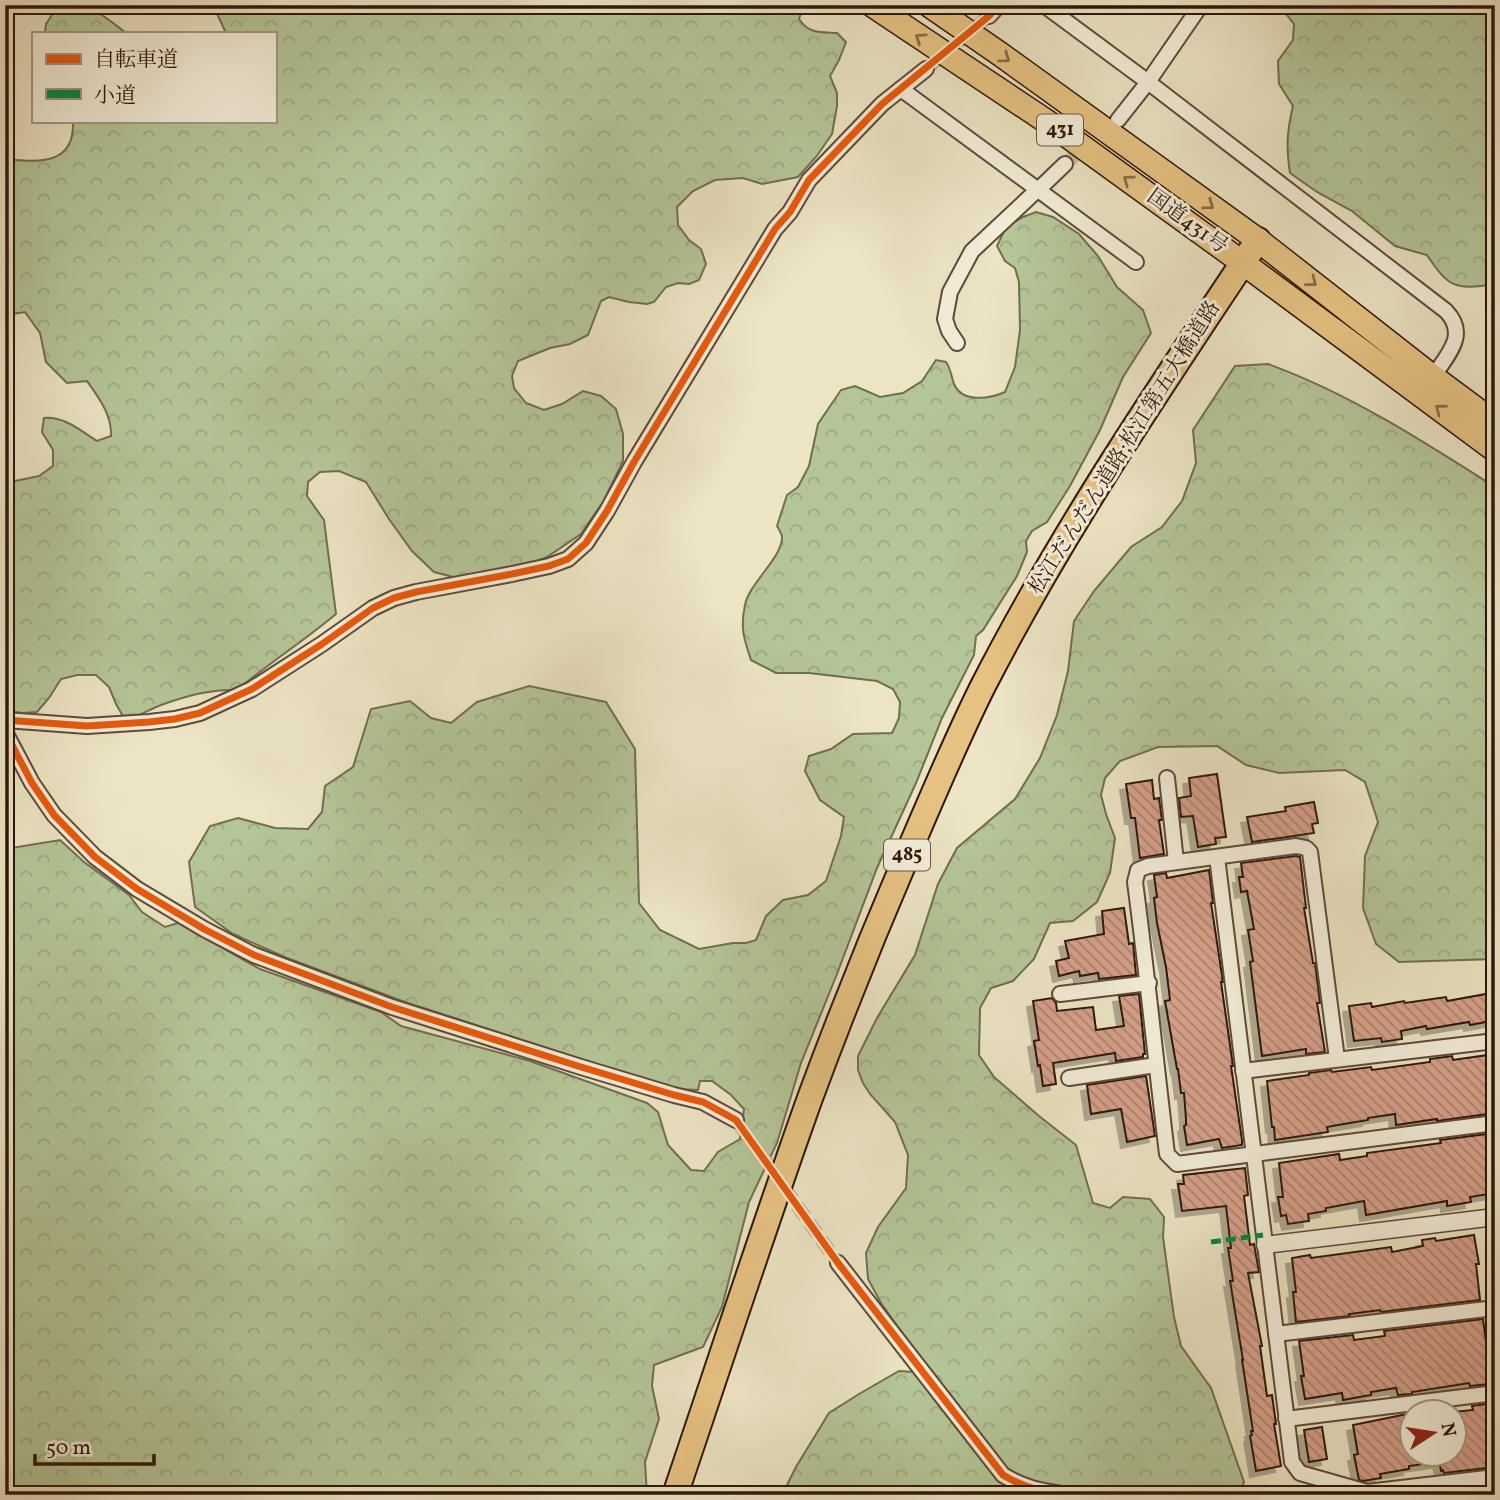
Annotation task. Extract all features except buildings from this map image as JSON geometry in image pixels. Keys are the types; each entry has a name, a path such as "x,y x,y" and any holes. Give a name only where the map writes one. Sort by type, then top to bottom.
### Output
{"highway":[{"name":"国道431号","path":"872,5 1055,127 1495,450"},
{"name":"国道431号","path":"929,5 1258,240 1495,423"},
{"name":"485","path":"1243,263 1258,240"},
{"name":"松江だんだん道路;松江第五大橋道路","path":"675,1495 810,1098 874,932 982,688 1036,587 1091,495 1243,263"}],"street":[{"path":"1044,5 1446,311 1456,326 1456,337 1454,345 1433,377"},
{"path":"1118,120 1201,5"},
{"path":"5,720 87,726 149,722 200,713 252,689 373,608 394,598 549,566 568,559 586,543 607,511 634,461 768,240 790,212 809,180 882,104 926,69"},
{"path":"901,89 1136,262"},
{"path":"957,343 945,319 950,292 972,251 1065,164"},
{"path":"5,732 32,783 54,815 95,857 137,889 204,929 254,955 392,1007 581,1067 703,1102 736,1120"},
{"path":"1167,778 1176,862"},
{"path":"1337,1059 1310,852 1306,848 1296,846 1142,867 1138,870 1136,876 1167,1154 1177,1164 1495,1123"},
{"path":"1217,857 1292,1462 1300,1473 1359,1490 1376,1492 1495,1477"},
{"path":"1060,994 1149,983"},
{"path":"1243,1071 1495,1041"},
{"path":"1069,1078 1156,1065"},
{"path":"1265,1245 1495,1217"},
{"path":"838,1264 1003,1475 1034,1490 1068,1495"},
{"path":"1276,1334 1495,1308"},
{"path":"1286,1419 1495,1393"}],"green space":[{"path":"213,5 846,5 829,12 802,10 799,19 811,30 837,33 846,42 830,76 837,93 832,134 798,177 762,184 743,178 715,180 693,191 677,207 678,225 689,240 701,249 706,264 699,280 666,287 654,302 647,304 609,297 601,301 588,335 570,344 550,348 518,361 512,376 514,388 526,403 544,410 562,404 583,391 601,396 616,409 623,434 623,461 603,502 581,534 547,557 518,569 457,578 434,572 412,551 366,482 339,471 320,472 308,482 307,496 324,520 336,614 237,690 189,696 134,717 124,718 109,687 96,675 77,675 61,679 37,712 5,711 5,607 10,581 5,570 5,483 39,476 53,466 53,450 42,432 44,418 65,422 97,441 111,436 111,428 100,400 87,381 67,383 46,362 40,333 25,312 5,315 5,159 42,160 61,154 72,136 73,122 276,122 276,32 226,32"},
{"path":"1279,5 1495,5 1495,284 1471,287 1454,284 1441,274 1427,255 1395,246 1352,211 1290,173 1288,139 1293,106 1279,84 1278,61 1293,40 1294,24"},
{"path":"57,7 84,7 105,17 125,32 45,32 46,24"},
{"path":"1036,212 1053,217 1079,234 1098,256 1117,287 1143,310 1151,333 1123,377 1100,430 1070,486 1047,522 1032,531 1026,541 1027,552 1017,576 983,630 976,636 974,655 942,718 877,868 801,1063 777,1143 749,1202 722,1307 703,1347 654,1365 652,1386 659,1419 645,1462 647,1495 5,1495 5,849 60,840 84,862 129,895 142,912 165,927 178,923 260,969 381,1012 401,1026 530,1061 647,1103 658,1112 668,1145 691,1170 704,1171 718,1152 740,1139 744,1109 712,1081 700,1081 698,1090 674,1089 405,1002 287,958 233,934 195,907 189,862 210,826 238,818 275,828 308,829 322,812 325,786 353,767 371,709 410,701 431,718 451,723 477,702 529,686 606,702 635,749 639,903 660,930 699,949 756,940 766,916 783,900 808,895 826,881 841,836 844,817 820,800 805,771 809,756 831,749 853,734 892,733 899,718 900,702 893,689 877,681 809,673 776,673 751,660 743,627 745,605 753,588 778,552 782,536 777,526 787,495 798,487 809,466 818,424 841,390 855,386 880,397 903,393 922,381 936,360 946,362 954,384 969,397 984,398 1005,392 1015,367 1020,330 1019,282 1015,268 1005,261 997,246 1006,227"},
{"path":"1268,364 1356,404 1495,487 1495,959 1399,962 1376,944 1363,908 1365,856 1378,822 1365,782 1345,770 1279,773 1246,765 1217,746 1158,747 1120,761 1105,778 1101,795 1115,838 1110,873 1097,902 1073,921 1050,923 1034,959 1013,981 991,988 980,1008 979,1055 994,1077 1076,1145 1093,1203 1110,1208 1123,1197 1150,1199 1164,1217 1163,1237 1174,1317 1181,1346 1211,1388 1244,1482 1239,1495 1100,1495 1036,1486 1005,1469 915,1351 881,1303 868,1279 866,1253 878,1227 906,1188 908,1155 895,1122 863,1083 858,1070 858,1056 877,1018 915,955 938,884 957,848 1015,799 1040,758 1057,715 1068,671 1074,621 1094,591 1131,547 1162,527 1182,501 1196,463 1193,430 1235,366"},
{"path":"899,1371 914,1372 1004,1482 1029,1495 782,1495 829,1413"}],"tunnel":[{"path":"926,69 989,16"},
{"path":"1065,164 1111,125"},
{"path":"736,1120 838,1263"}],"marked path":[{"path":"1211,1242 1263,1235"}],"cycle path":[{"path":"5,720 87,726 149,722 200,713 252,689 373,608 394,598 549,566 568,559 586,543 607,511 775,229 790,212 809,180 882,104 999,5"},
{"path":"5,732 32,783 54,815 95,857 137,889 204,929 254,955 392,1007 581,1067 703,1102 736,1120 838,1263 1003,1475 1042,1491 1068,1495"}]}
